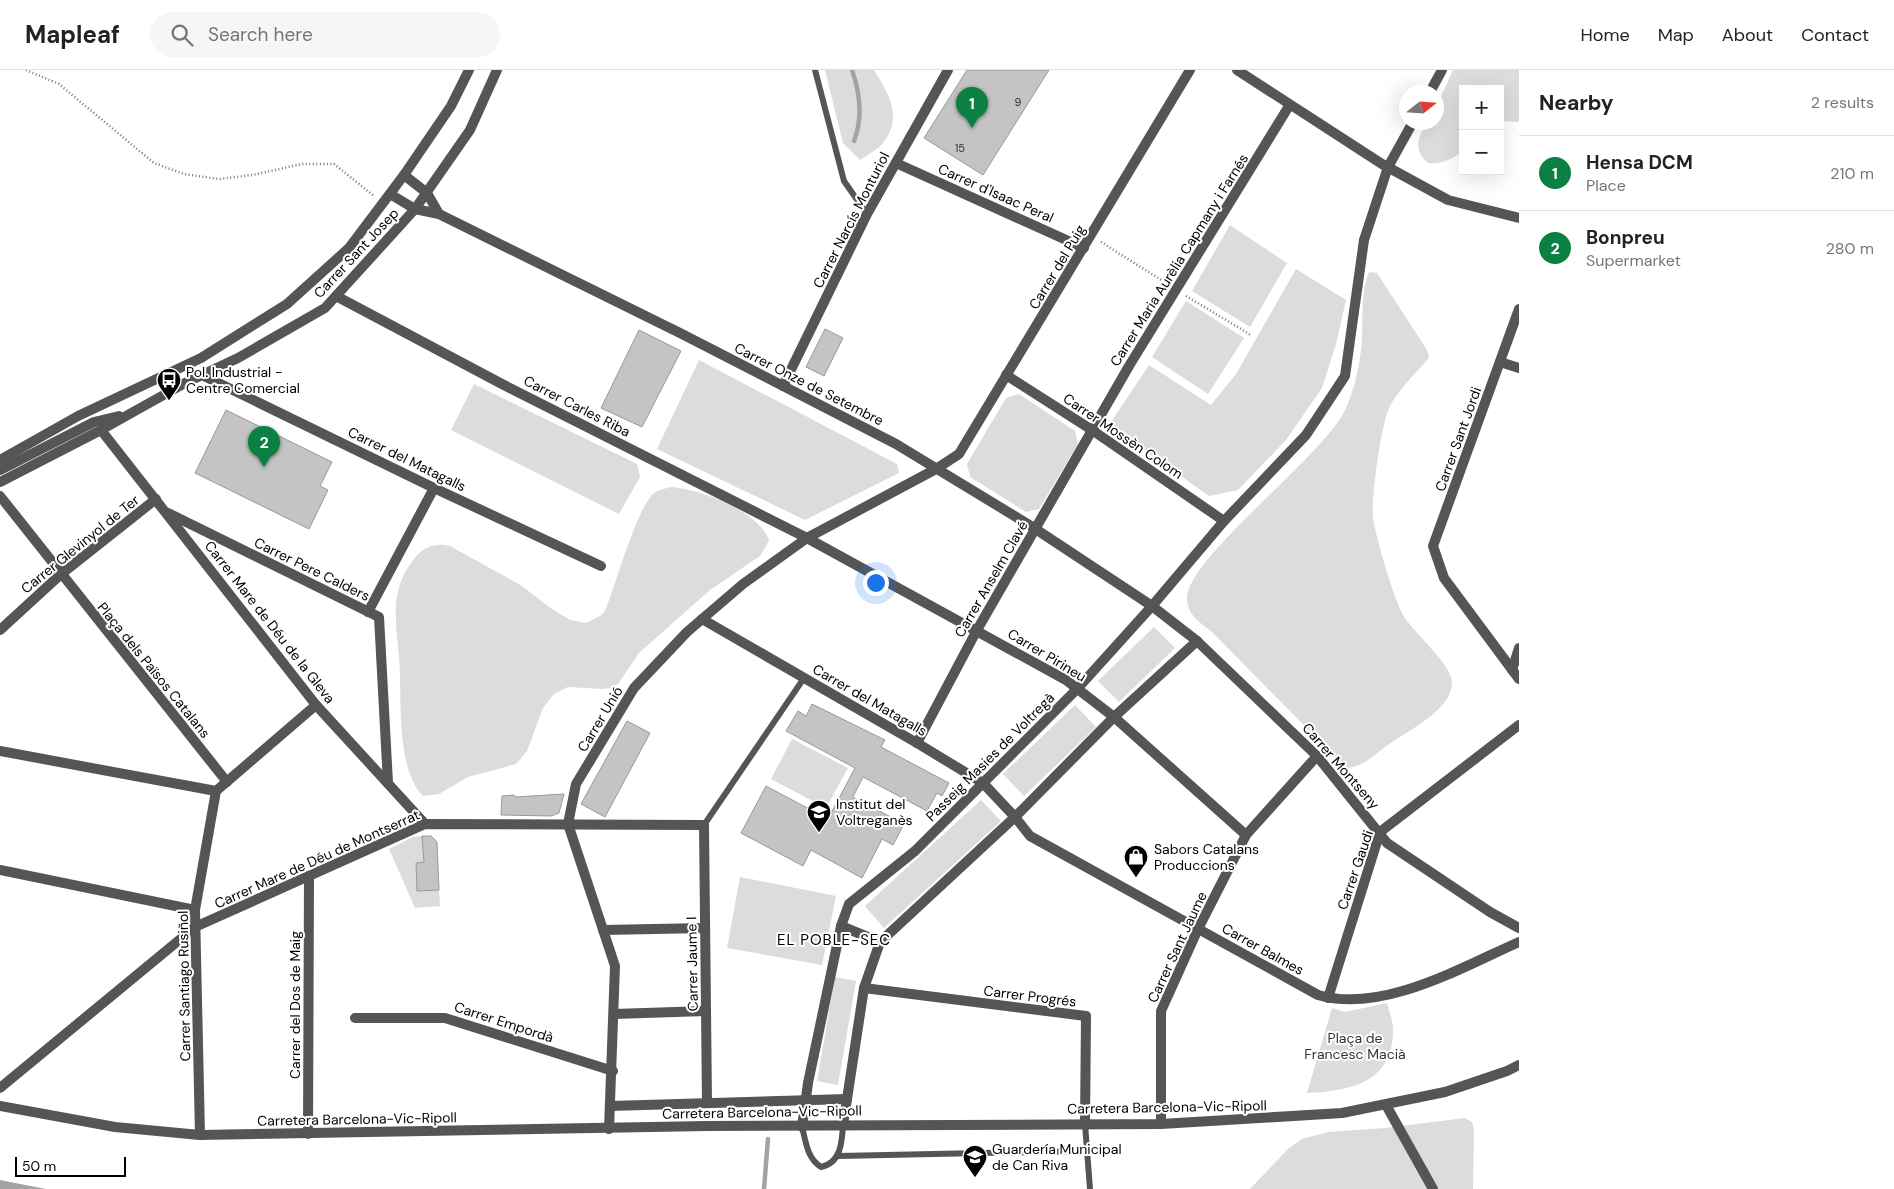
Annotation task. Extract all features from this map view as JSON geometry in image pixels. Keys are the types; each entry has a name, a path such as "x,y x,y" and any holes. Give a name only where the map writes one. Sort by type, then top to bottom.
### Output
{"street":[{"path":"0,460 78,416 201,358 288,304 349,248 404,175 451,106 469,70"},
{"name":"Carrer Sant Josep","path":"0,482 202,375 238,358 325,308 415,209 427,193 470,130 497,70"},
{"name":"Carrer Narcís Monturiol","path":"783,386 867,214 948,70"},
{"name":"Carrer del Puig","path":"936,469 959,454 1190,70"},
{"path":"1237,70 1289,106 1388,167 1448,200 1519,218"},
{"path":"1434,85 1442,70"},
{"name":"Carrer Maria Aurèlia Capmany i Farnés","path":"1092,430 1289,106"},
{"name":"Passeig Masies de Voltregà","path":"802,1126 840,926 849,904 915,851 1078,688 1152,606 1224,521 1306,435 1345,376 1364,240 1388,167 1409,130"},
{"name":"Carrer d'Isaac Peral","path":"896,163 1084,248"},
{"path":"404,175 427,193 439,214"},
{"name":"Carrer Onze de Setembre","path":"390,194 415,209 439,214 896,444 1036,529 1152,606"},
{"name":"Carrer Carles Riba","path":"336,296 511,388 807,538"},
{"name":"Carrer Sant Jordi","path":"1519,310 1433,546 1444,578 1519,679"},
{"path":"1500,362 1519,368"},
{"name":"Carrer del Matagalls","path":"202,375 434,488 601,566"},
{"name":"Carrer Mossèn Colom","path":"1006,376 1092,430 1224,521"},
{"name":"Carrer Sant Josep","path":"0,470 94,422 132,413"},
{"name":"Carrer Mare de Déu de la Gleva","path":"101,430 316,705 425,824"},
{"name":"Carrer Anselm Clavé","path":"917,743 977,630 1092,430"},
{"name":"Carrer Unió","path":"609,1129 613,1071 615,966 568,824 576,784 634,688 687,632 743,584 807,538 936,469"},
{"path":"368,612 434,488"},
{"name":"Plaça dels Països Catalans","path":"0,496 227,782"},
{"name":"Carrer Glevinyol de Ter","path":"0,630 60,574 156,500"},
{"name":"Carrer Pere Calders","path":"165,511 379,617 388,783"},
{"name":"Carrer Pirineu","path":"807,538 977,630 1078,688 1114,717 1246,835"},
{"name":"Carrer Montseny","path":"1152,606 1197,641 1317,756 1387,843 1490,912 1519,928"},
{"name":"Carrer del Matagalls","path":"702,619 917,743 983,784 1015,817"},
{"path":"844,1125 864,988 880,942 1015,817 1114,717 1197,641"},
{"path":"1512,670 1519,648"},
{"path":"0,751 216,791 316,705"},
{"name":"Carrer Gaudi","path":"1328,998 1380,832 1519,724"},
{"name":"Carrer Sant Jaume","path":"1160,1124 1161,1011 1198,929 1246,835 1317,756"},
{"name":"Carrer Santiago Rusiñol","path":"200,1135 195,910 216,791"},
{"name":"Carrer Balmes","path":"1015,817 1030,836 1318,995 1336,1000 1380,997 1430,982 1519,942"},
{"name":"Carrer Mare de Déu de Montserrat","path":"0,1088 195,928 425,824 704,825"},
{"name":"Carrer Jaume I","path":"704,825 707,1102"},
{"path":"0,870 195,910"},
{"name":"Carrer del Dos de Maig","path":"308,1134 309,876"},
{"path":"840,926 880,942"},
{"path":"603,930 705,928"},
{"name":"Carrer Progrés","path":"864,988 1086,1016 1085,1124"},
{"path":"614,1014 706,1012"},
{"name":"Carrer Empordà","path":"355,1018 444,1018 613,1071"},
{"name":"Carretera Barcelona-Vic-Ripoll","path":"0,1106 115,1127 200,1135 844,1125 1160,1124 1274,1119 1342,1113 1386,1106 1445,1092 1519,1065"},
{"path":"610,1106 847,1099"},
{"path":"1386,1106 1433,1189"}],"lane":[{"path":"815,70 844,181 867,214"},
{"path":"704,825 804,678"},
{"path":"1085,1124 1090,1189"},
{"path":"802,1126 808,1152 815,1163 821,1167 828,1166 838,1156 844,1125"},
{"path":"838,1156 1086,1151"}],"path":[{"path":"26,70 59,84 154,163 184,174 218,179 252,175 302,164 334,164 383,203"}],"green space":[{"path":"825,70 874,70 889,97 893,116 889,135 880,146 860,160 843,143"},
{"path":"1453,70 1519,70 1519,122 1504,121 1504,85 1459,85 1459,154 1443,162 1428,163 1420,153 1419,139 1423,130 1444,130 1444,90"},
{"path":"1230,225 1287,263 1250,327 1192,291"},
{"path":"1296,269 1346,300 1336,344 1322,388 1286,440 1238,490 1209,496 1109,425 1149,365 1211,405 1236,374"},
{"path":"1369,272 1377,273 1427,350 1429,358 1397,395 1386,417 1375,478 1373,517 1377,538 1396,598 1405,618 1445,666 1452,681 1451,691 1446,701 1438,710 1368,760 1346,768 1211,631 1195,618 1189,609 1187,599 1192,582 1207,560 1229,535 1309,456 1344,412 1359,365 1364,295"},
{"path":"1186,301 1244,338 1208,394 1152,357"},
{"path":"699,360 897,464 899,473 805,520 657,449"},
{"path":"474,384 637,464 640,477 619,514 451,430"},
{"path":"1019,394 1075,431 1078,444 1039,509 1026,512 970,477 967,464 1006,398"},
{"path":"670,487 682,488 712,497 742,511 754,520 764,530 769,541 760,556 710,590 639,653 618,684 602,689 568,687 554,694 543,708 527,751 516,764 468,777 439,794 423,796 415,785 409,771 402,739 396,615 399,587 414,559 421,551 434,545 450,546 522,586 549,607 570,620 586,623 600,616 605,611 639,517 646,504 654,493"},
{"path":"1154,627 1175,648 1119,702 1098,681"},
{"path":"1075,705 1096,727 1024,796 1003,774"},
{"path":"792,739 848,768 826,808 771,779"},
{"path":"981,800 1001,821 884,928 865,906"},
{"path":"422,836 424,862 416,863 417,891 439,890 440,906 415,908 389,849 413,837"},
{"path":"740,877 836,896 822,965 727,948"},
{"path":"835,977 856,981 838,1085 817,1081"},
{"name":"Plaça de Francesc Macià","path":"1387,1003 1393,1027 1391,1048 1386,1062 1377,1073 1366,1081 1339,1090 1307,1093 1332,1008 1345,1012"},
{"path":"1465,1118 1472,1122 1474,1130 1473,1189 1250,1189 1289,1148 1302,1139 1328,1132 1385,1128"}],"shaded area":[{"path":"0,1180 46,1189 0,1189"}],"building":[{"path":"967,70 1049,70 983,175 924,138"},
{"path":"825,329 843,338 824,376 806,367"},
{"path":"639,330 681,351 642,427 601,408"},
{"path":"226,410 332,462 320,486 328,490 309,529 195,473"},
{"path":"812,704 885,740 881,747 949,783 942,796 937,793 927,811 863,777 853,797 904,824 893,845 882,839 862,878 811,850 803,866 741,833 766,786 828,819 855,768 786,731 798,711 806,716"},
{"path":"627,721 650,733 605,817 581,804"},
{"path":"564,794 559,813 551,816 501,815 502,796"},
{"path":"422,836 431,836 437,842 439,890 417,891 416,863 424,862"}],"waterway":[{"path":"852,70 859,106 859,123 854,141"},
{"path":"764,1189 768,1139"}],"place":[{"name":"Hensa DCM","path":"972,128"},
{"name":"Pol. Industrial - Centre Comercial","path":"169,401"},
{"name":"Bonpreu","path":"264,467"},
{"name":"Institut del Voltreganès","path":"819,833"},
{"name":"Sabors Catalans Produccions","path":"1136,878"},
{"name":"Guardería Municipal de Can Riva","path":"975,1178"}],"district":[{"name":"EL POBLE-SEC","path":"834,940"}]}
